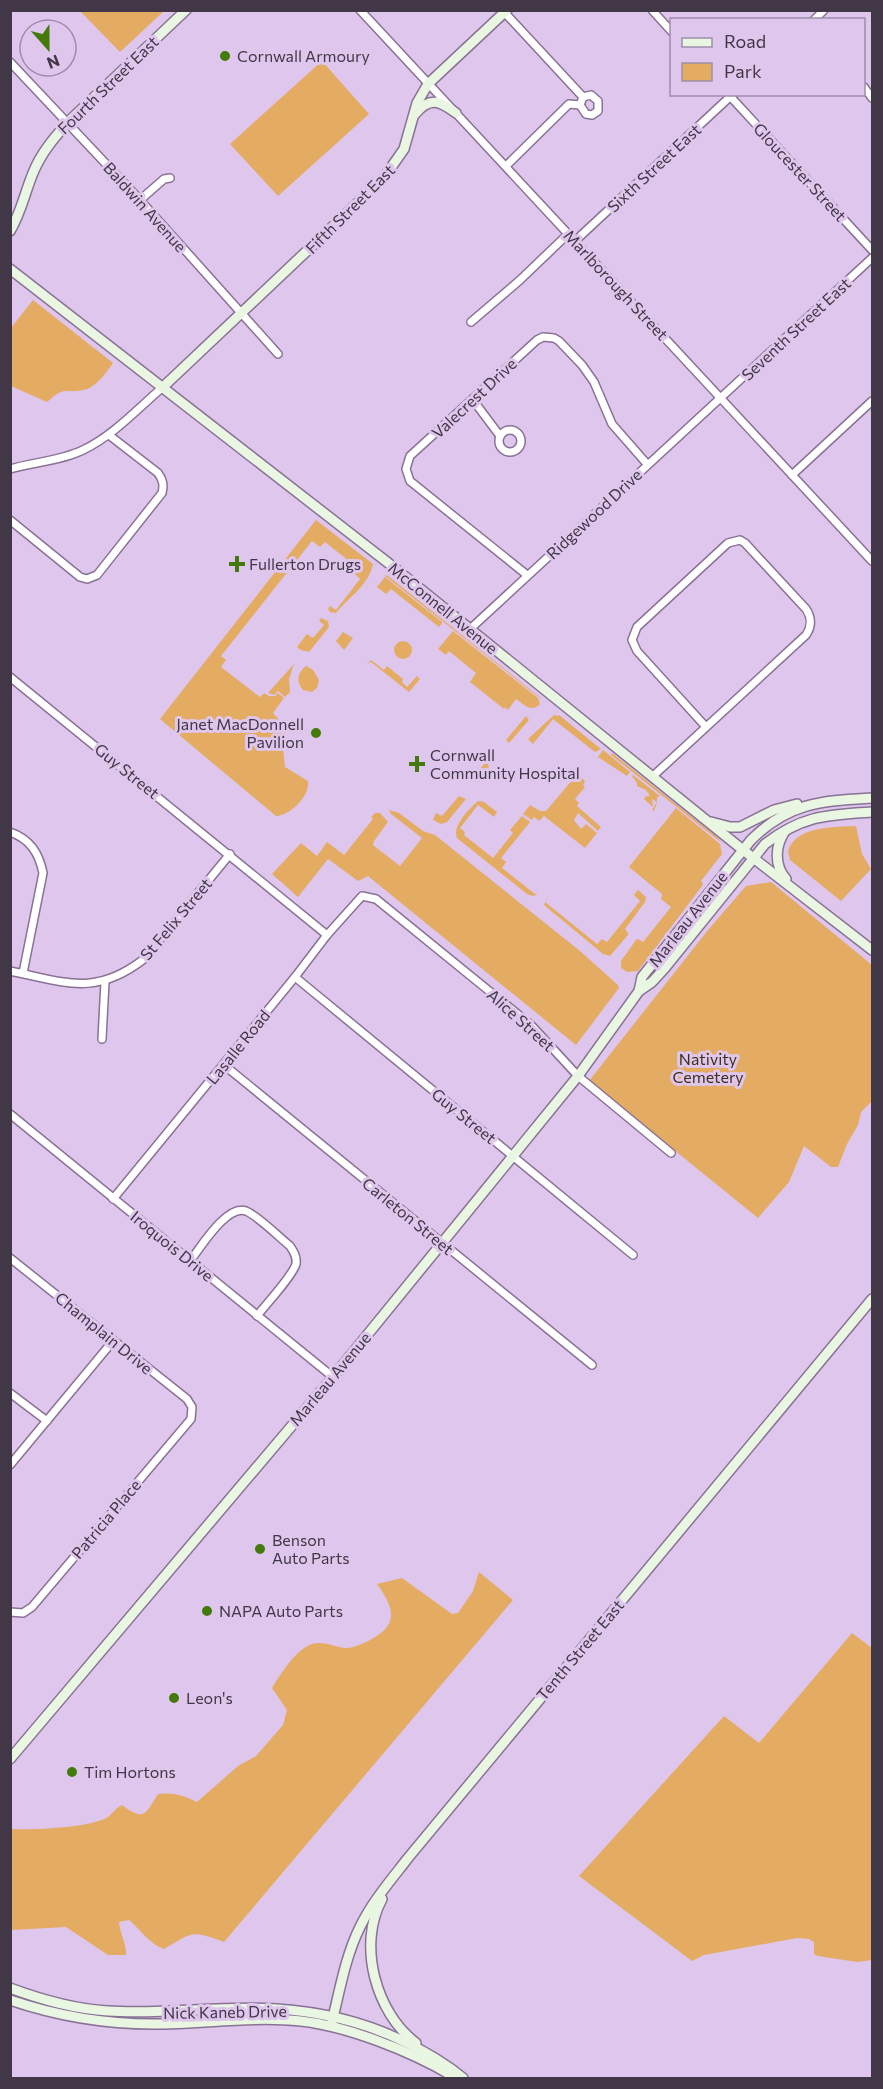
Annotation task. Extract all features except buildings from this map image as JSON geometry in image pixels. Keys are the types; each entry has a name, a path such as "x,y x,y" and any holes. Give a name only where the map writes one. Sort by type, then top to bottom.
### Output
{"main road":[{"name":"Fourth Street East","path":"10,231 37,164 51,141 186,10"},
{"name":"Fifth Street East","path":"163,387 384,179 404,148 417,103 428,84 506,12"},
{"path":"414,116 423,106 436,102 456,113"},
{"name":"McConnell Avenue","path":"10,269 387,562 753,858 873,950"},
{"path":"709,821 740,826 785,806 873,798"},
{"name":"Marleau Avenue","path":"639,991 642,977 743,850 761,831 796,808 820,802"},
{"name":"Marleau Avenue","path":"12,1754 333,1377 578,1076 639,991 652,982 664,969 765,843 786,829 818,817 873,812"},
{"path":"786,829 777,846 777,861 782,875 795,890"},
{"name":"Tenth Street East","path":"333,2021 359,1929 370,1908 423,1840 873,1299"},
{"path":"392,1880 379,1903 373,1927 371,1952 374,1975 389,2012 407,2036 433,2056"},
{"name":"Nick Kaneb Drive","path":"10,1988 63,2005 105,2011 148,2013 276,2009 387,2033 433,2056 463,2079"},
{"name":"Nick Kaneb Drive","path":"10,2000 61,2015 118,2023 157,2024 261,2019 333,2021 403,2052 456,2079"}],"street":[{"name":"Marlborough Street","path":"360,10 617,284 720,399 872,558"},
{"path":"651,10 670,30"},
{"path":"506,12 583,98"},
{"name":"Baldwin Avenue","path":"10,62 140,200 278,354"},
{"path":"591,95 598,101 598,111 592,115 586,114 580,105 583,98 591,95"},
{"name":"Sixth Street East","path":"575,241 729,96"},
{"name":"Gloucester Street","path":"731,96 873,250"},
{"path":"506,166 569,104 580,105"},
{"path":"140,200 164,179 170,178"},
{"path":"471,322 520,280 568,234"},
{"name":"Seventh Street East","path":"720,399 873,258"},
{"name":"Valecrest Drive","path":"527,575 413,484 407,477 406,465 410,456 543,337 559,341 589,374 612,424 647,464"},
{"path":"10,469 68,456 82,450 109,435 163,387"},
{"name":"Ridgewood Drive","path":"469,630 720,399"},
{"path":"472,400 500,436"},
{"path":"792,475 873,401"},
{"path":"10,520 80,577 87,579 97,575 162,493 163,488 158,473 109,435"},
{"path":"652,777 806,635 811,623 807,609 740,540 728,543 637,627 632,640 637,651 706,727"},
{"name":"Guy Street","path":"10,677 327,935"},
{"path":"10,832 26,839 33,847 41,861 43,873 23,973"},
{"name":"St Felix Street","path":"10,971 78,984 105,982 130,969 144,959 230,854"},
{"name":"Lasalle Road","path":"113,1199 224,1065 327,935 362,896 365,897"},
{"name":"Alice Street","path":"365,897 376,899 531,1025 578,1076 671,1153"},
{"name":"Guy Street","path":"295,977 633,1255"},
{"path":"102,1039 105,982"},
{"name":"Carleton Street","path":"224,1065 592,1365"},
{"name":"Iroquois Drive","path":"10,1114 333,1377"},
{"path":"190,1261 227,1216 237,1210 248,1212 273,1232 295,1252 296,1263 292,1272 257,1316"},
{"name":"Champlain Drive","path":"10,1258 187,1399 193,1411"},
{"path":"10,1465 113,1341"},
{"path":"10,1393 46,1421"},
{"name":"Patricia Place","path":"10,1612 23,1613 32,1607 191,1419 193,1411"}],"green space":[{"path":"80,11 164,11 120,52"},
{"path":"322,61 369,114 278,196 230,144"},
{"path":"33,300 113,363 93,386 84,390 62,392 47,402 11,386 11,328"},
{"path":"316,520 373,564 367,578 336,613 330,612 328,609 330,606 336,610 360,579 355,574 359,569 325,542 320,547 312,541 221,656 226,660 221,667 260,697 264,693 275,696 278,693 284,698 273,713 288,730 282,738 285,767 308,781 308,787 298,804 288,812 276,816 160,719"},
{"path":"384,575 388,576 541,698 540,698"},
{"path":"385,577 442,622 439,627 391,589 386,594 377,587"},
{"path":"321,618 328,621 329,627 309,652 301,650 297,647 307,634 313,638 324,625 319,621"},
{"path":"453,631 538,698 540,704 531,708 516,699 508,710 505,707 504,709 470,682 476,673 449,651 446,655 438,649"},
{"path":"343,632 353,638 344,650 336,641"},
{"path":"403,641 409,644 412,650 409,656 403,659 397,656 394,650 397,644"},
{"path":"371,660 384,670 387,666 403,679 402,682 407,687 417,676 420,679 409,692 371,662 367,664"},
{"path":"294,664 289,679 290,692 285,697 278,691 274,695 268,693"},
{"path":"306,666 313,670 319,680 317,688 312,692 303,690 298,681 299,675"},
{"path":"554,715 559,715 601,749 595,752 553,719 533,744 528,739"},
{"path":"526,716 529,720 509,743 506,740"},
{"path":"603,750 630,772 627,776 598,757"},
{"path":"612,753 717,837 722,843 611,755"},
{"path":"485,763 488,764 489,769 479,782 474,782 472,778"},
{"path":"633,775 660,796 657,797 657,802 652,799 653,807 644,799 650,796 646,790 637,786"},
{"path":"579,776 585,781 583,785 585,787 575,799 579,803 577,806 601,827 598,831 578,813 574,820 581,829 586,824 597,833 585,848 544,816 539,821 534,817 532,820 523,814 530,805 540,811 546,811 574,778"},
{"path":"459,796 466,799 447,822 441,824 433,820 436,813 442,816"},
{"path":"478,801 484,802 497,812 494,817 478,805 460,828 465,832 464,835 493,858 513,833 510,830 522,816 530,822 501,858 506,862 502,868 535,894 537,893 536,895 527,894 457,838 459,823"},
{"path":"676,808 720,844 722,854 701,881 702,886 638,971 627,972 621,968 621,961 636,940 643,942 671,907 661,899 662,894 629,867"},
{"path":"389,810 399,813 423,831 435,835 580,951 618,985 619,988 576,1045 368,876 358,881 328,859 298,897 272,874 301,843 317,856 327,842 344,855 373,819 371,817 375,813 380,813 388,822 373,845 400,866 422,838"},
{"path":"856,826 862,854 871,869 841,901 790,860 788,851 792,843 807,832"},
{"name":"Nativity Cemetery","path":"771,882 872,965 872,1101 861,1112 858,1125 838,1167 831,1167 804,1146 789,1182 758,1218 589,1081 708,930 746,886"},
{"path":"638,890 646,897 645,902 625,929 628,935 610,956 603,954 544,905 545,902 597,944 602,939 607,942 640,901 634,895"},
{"path":"479,1572 513,1600 224,1942 198,1934 187,1936 164,1949 149,1940 129,1920 119,1922 126,1955 108,1955 66,1927 11,1930 11,1829 46,1829 88,1824 108,1817 122,1805 140,1814 147,1811 158,1794 178,1795 197,1802 238,1766 256,1756 283,1725 287,1710 272,1688 300,1651 316,1643 343,1648 354,1647 370,1640 386,1628 390,1622 390,1608 377,1584 402,1578 452,1614 458,1613 473,1591"},
{"path":"852,1633 872,1648 872,1960 857,1962 818,1956 814,1954 814,1942 797,1938 704,1955 692,1961 579,1876 724,1716 759,1743"}],"place":[{"name":"Cornwall Armoury","path":"225,56"},
{"name":"Fullerton Drugs","path":"237,564"},
{"name":"Janet MacDonnell Pavilion","path":"316,733"},
{"name":"Cornwall Community Hospital","path":"417,764"},
{"name":"Benson Auto Parts","path":"260,1549"},
{"name":"NAPA Auto Parts","path":"207,1611"},
{"name":"Leon's","path":"174,1698"},
{"name":"Tim Hortons","path":"72,1772"}]}
